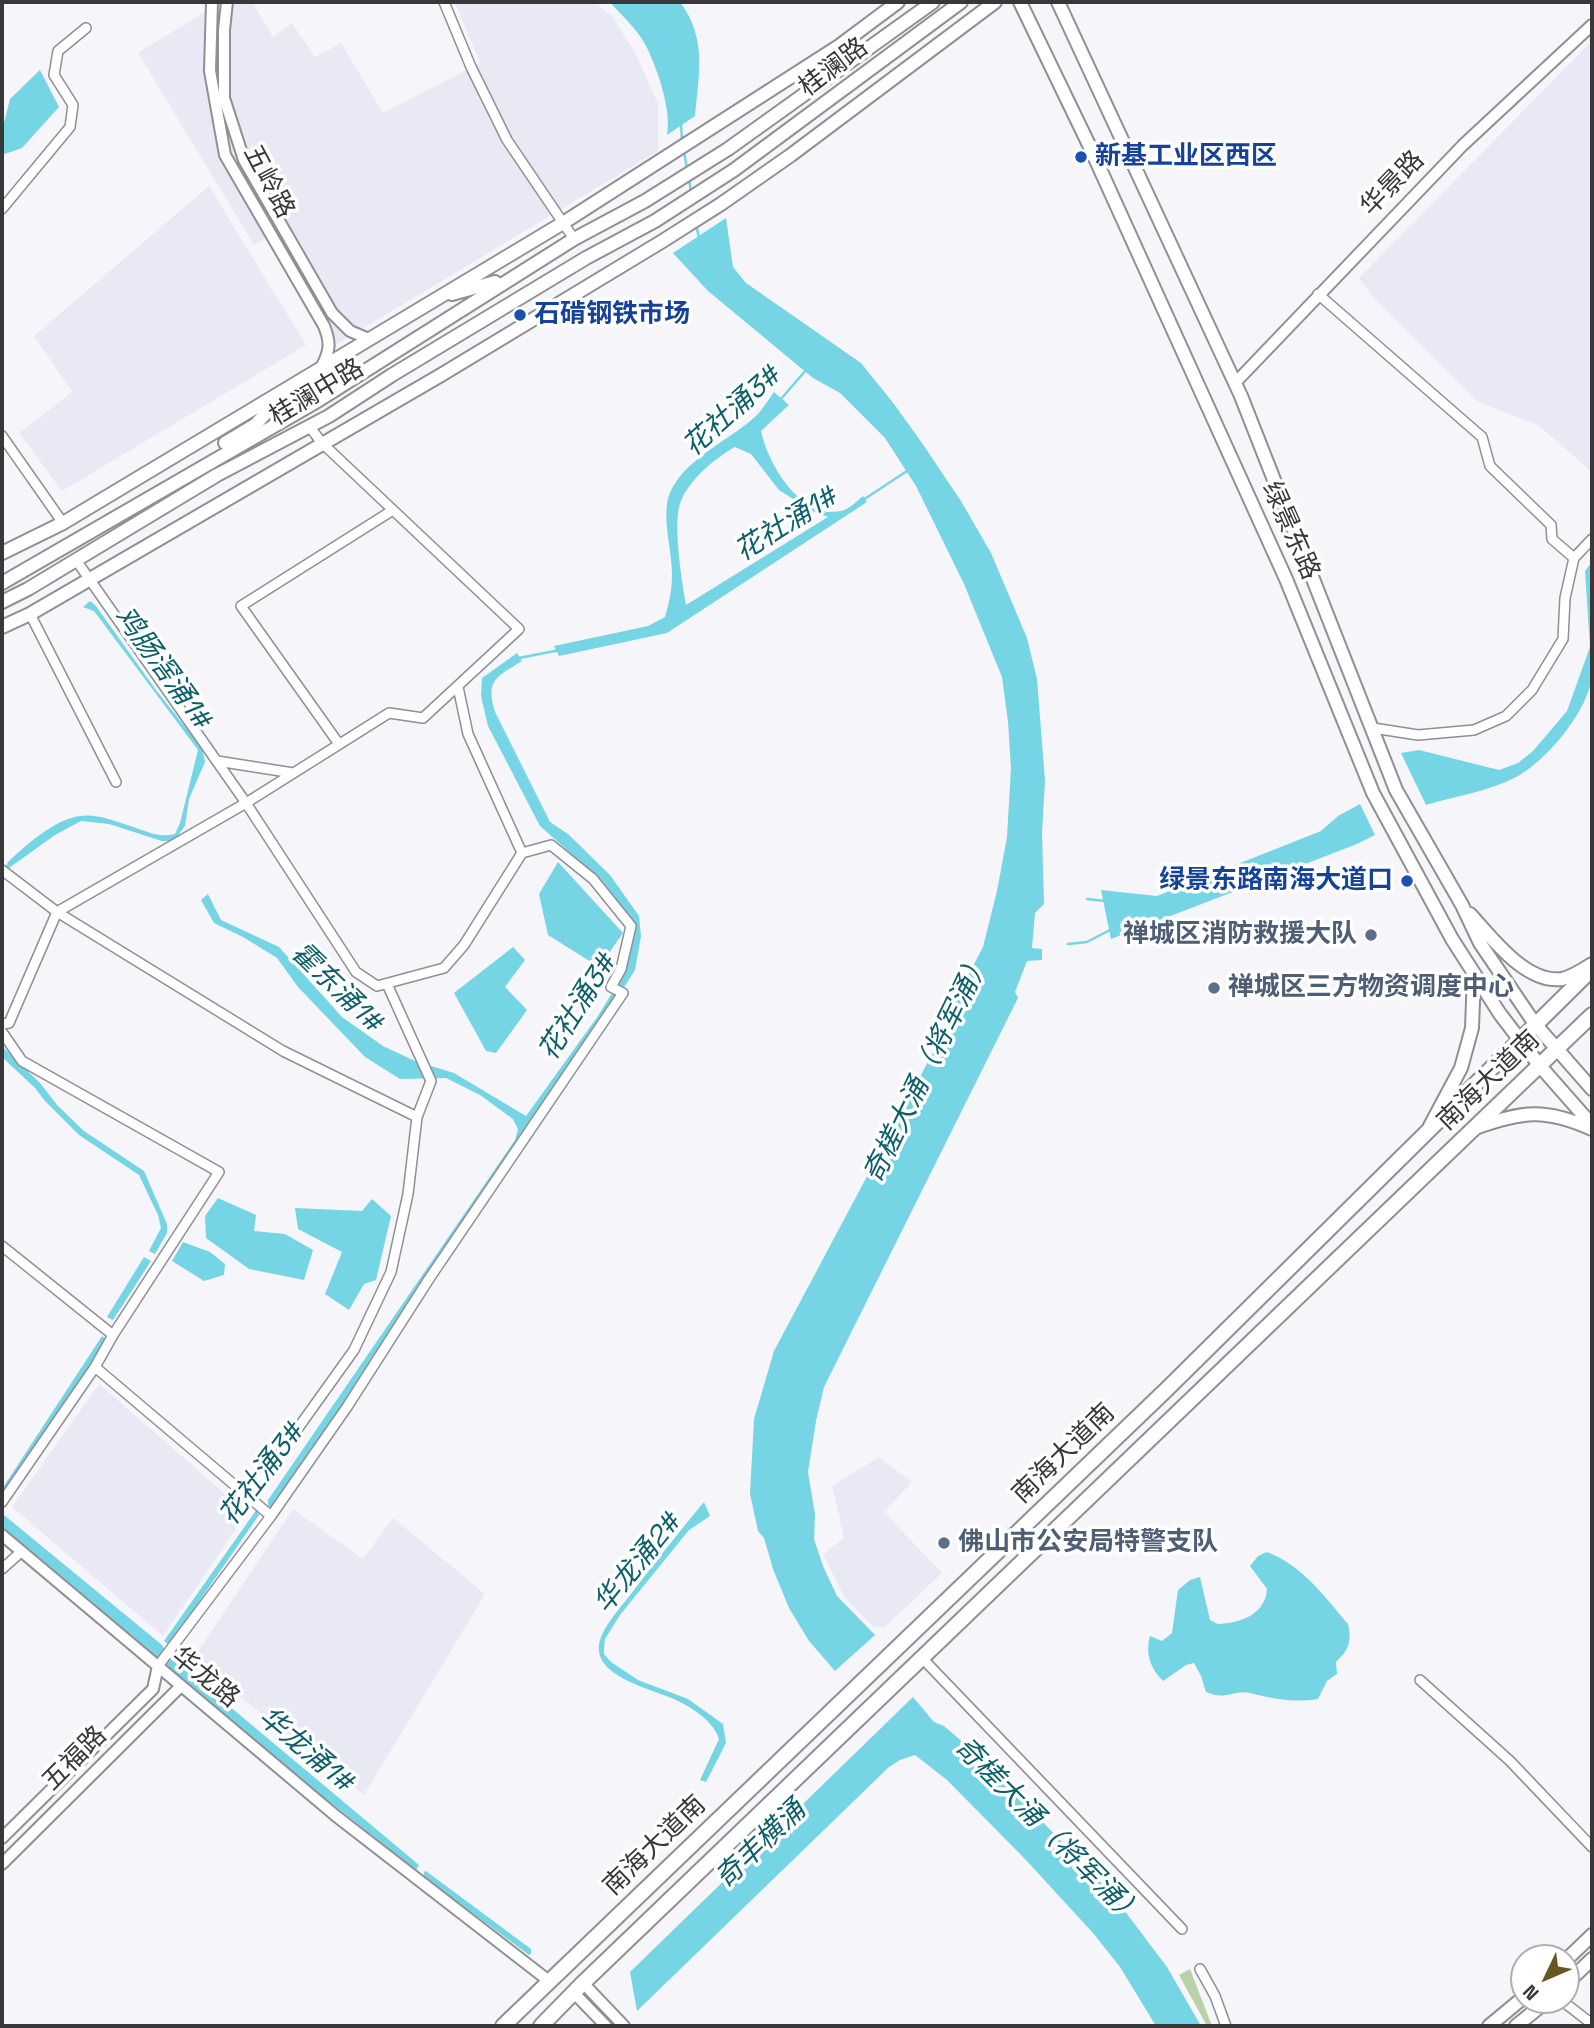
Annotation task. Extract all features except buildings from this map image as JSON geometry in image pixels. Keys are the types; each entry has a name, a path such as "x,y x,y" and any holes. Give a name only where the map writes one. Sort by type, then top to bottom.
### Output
{"highway":[{"name":"南海大道南","path":"503,2026 1166,1390 1592,966"},
{"name":"南海大道南","path":"541,2026 1592,1015"}],"main road":[{"path":"2,553 63,523 563,223 839,46 898,2"},
{"name":"桂澜路","path":"645,201 728,149 933,2"},
{"name":"桂澜路","path":"654,221 734,170 961,2"},
{"path":"2,627 30,614 441,375 661,242 791,155 995,2"},
{"name":"绿景东路","path":"1020,2 1113,198 1280,566 1373,793 1452,939 1474,974 1519,1040 1592,1127"},
{"name":"绿景东路","path":"1058,2 1235,383 1396,790 1462,905 1480,943 1535,1024 1592,1089"},
{"name":"桂澜中路","path":"2,583 209,461 319,400 574,239 645,201"},
{"name":"桂澜中路","path":"2,603 217,475 309,426 575,265 654,221"},
{"path":"435,300 490,284 522,271"},
{"path":"209,461 219,447 254,425 296,383"},
{"path":"63,523 101,525"},
{"path":"1462,905 1505,953 1534,975 1563,979 1592,966"},
{"path":"1428,1130 1461,1068 1472,1028 1474,974"},
{"path":"1475,1128 1511,1115 1538,1113 1567,1118 1592,1127"},
{"path":"1489,2026 1510,2009"},
{"path":"1516,2026 1531,2014"}],"street":[{"name":"五岭路","path":"212,2 210,71 225,155 330,342 328,355 321,368"},
{"name":"五岭路","path":"228,2 224,30 225,97 244,160 331,313 350,331 369,339"},
{"path":"444,2 471,67 507,140 574,239"},
{"name":"华景路","path":"1235,383 1463,145 1592,25"},
{"path":"2,209 70,127 73,104 54,75 58,51 86,28"},
{"path":"1318,294 1482,437 1490,466 1551,525 1552,538 1574,558"},
{"path":"316,313 326,322 330,320 331,313"},
{"path":"2,1024 9,1023 57,912 246,803 389,713 424,718 519,629 322,443 309,426"},
{"path":"2,436 63,523"},
{"path":"339,744 241,606 393,510"},
{"path":"1373,728 1418,735 1474,730 1506,716 1532,691 1563,639 1565,598 1574,558 1592,539"},
{"path":"76,560 246,803 356,972 377,986 444,968 464,944 522,853 551,845 593,879 631,926 621,969 611,987 618,991 583,1055 429,1279 347,1407 265,1511 158,1666"},
{"path":"30,614 116,782"},
{"path":"458,687 468,734 522,853"},
{"path":"217,761 293,773"},
{"path":"5,872 57,912 283,1051 417,1117"},
{"path":"248,1497 354,1350 391,1272 408,1194 417,1117 431,1081 387,984"},
{"path":"2,1032 22,1061 219,1172 95,1367 2,1502"},
{"path":"2,1247 113,1335"},
{"path":"95,1367 265,1511"},
{"name":"华龙路","path":"2,1535 153,1665 158,1666 336,1816 549,1981"},
{"path":"2,1569 21,1552"},
{"path":"922,1659 1182,1929"},
{"name":"五福路","path":"2,1838 153,1689 158,1666"},
{"path":"1420,1680 1510,1760 1592,1847"},
{"name":"五福路","path":"2,1864 181,1686"},
{"path":"1200,1969 1215,1996 1226,2026"},
{"path":"579,1988 597,1999 624,2026"},
{"path":"579,1988 588,2008 606,2026"}],"shaded area":[{"path":"221,2 252,2 273,37 292,23 315,57 341,43 383,113 480,63 455,2 593,2 612,16 635,53 658,104 658,151 332,347 267,237 254,245 138,53"},
{"path":"1592,41 1592,472 1538,425 1478,402 1372,296 1359,278"},
{"path":"209,186 306,345 62,491 19,433 72,392 34,336"},
{"path":"99,1384 247,1513 163,1636 12,1507"},
{"path":"879,1457 912,1482 884,1512 942,1573 885,1627 874,1627 845,1598 823,1555 844,1537 832,1486"},
{"path":"293,1509 363,1559 393,1518 485,1594 364,1795 193,1659"}],"green space":[{"path":"1190,1969 1212,2026 1207,2026 1179,1975"}],"water":[{"path":"610,2 680,2 689,16 698,43 699,57 695,116 667,135 665,102 650,54 638,33"},
{"path":"40,70 59,107 22,148 2,155 2,131 10,99"},
{"path":"726,218 733,267 746,283 861,363 922,443 961,501 991,553 1027,638 1037,679 1045,781 1042,832 1044,904 1035,913 1032,948 1042,949 1042,960 1027,961 1015,992 1018,998 824,1387 808,1472 815,1514 814,1539 837,1596 875,1635 835,1671 809,1641 789,1608 764,1538 758,1531 750,1494 754,1419 774,1351 938,1043 983,947 1007,837 1011,768 1008,722 1002,677 964,584 916,486 885,438 840,393 813,378 708,291 673,253"},
{"path":"774,392 789,405 761,431 771,459 788,486 812,507 826,511 844,510 863,496 867,502 667,633 559,656 554,646 648,626 665,617 672,581 666,513 672,489 692,464 758,414","holes":["735,447 751,454 779,490 812,511 828,517 686,605 677,522 681,501 697,477 727,452"]},
{"path":"1592,562 1592,675 1589,689 1575,718 1554,746 1518,776 1485,789 1426,805 1401,753 1419,750 1499,770 1518,763 1533,751 1567,711 1590,647 1585,571"},
{"path":"90,601 202,748 205,762 189,799 185,826 174,841 162,841 109,824 81,821 55,835 9,868 6,866 8,862 32,841 51,827 70,818 87,815 100,817 164,835 175,834 180,823 198,750 94,611 83,607"},
{"path":"517,653 522,661 495,680 491,692 495,712 550,822 568,834 610,875 639,916 641,936 635,970 578,1060 271,1508 268,1500 515,1140 518,1129 513,1119 480,1095 446,1078 400,1079 365,1057 298,987 277,958 214,923 201,900 208,894 221,920 279,947 342,1017 383,1046 415,1061 454,1073 526,1116 598,1016 624,973 632,936 623,908 603,882 540,826 488,726 481,696 482,678"},
{"path":"1360,804 1375,835 1111,939 1101,890 1157,896 1321,831 1338,816"},
{"path":"558,862 623,933 599,967 548,935 539,894"},
{"path":"513,947 525,960 505,987 527,1010 496,1053 486,1051 454,993"},
{"path":"2,1046 84,1131 144,1171 167,1224 167,1233 155,1254 149,1251 161,1228 158,1215 139,1175 79,1135 2,1057"},
{"path":"218,1198 256,1215 254,1231 285,1234 313,1250 304,1280 249,1269 206,1238 205,1216"},
{"path":"372,1199 391,1216 376,1280 364,1284 349,1310 325,1294 342,1252 298,1229 295,1208 362,1211"},
{"path":"183,1242 210,1252 225,1264 224,1275 204,1281 172,1261"},
{"path":"144,1257 151,1261 113,1320 107,1317"},
{"path":"102,1336 107,1340 2,1498 2,1489"},
{"path":"704,1502 710,1516 689,1530 620,1615 605,1639 604,1654 611,1662 638,1680 688,1699 723,1724 726,1743 706,1782 700,1780 719,1739 709,1723 682,1703 613,1672 604,1663 599,1651 601,1637 610,1620"},
{"path":"257,1509 259,1515 169,1645 164,1641"},
{"path":"4,1515 162,1645 165,1650 159,1658 151,1655 2,1527"},
{"path":"1267,1552 1302,1573 1348,1624 1349,1640 1347,1649 1336,1662 1337,1674 1327,1681 1318,1699 1284,1700 1244,1692 1219,1695 1206,1692 1194,1663 1186,1665 1163,1681 1150,1660 1148,1648 1150,1636 1162,1641 1172,1633 1178,1590 1190,1580 1200,1577 1210,1620 1218,1624 1243,1619 1256,1611 1265,1598 1267,1589 1250,1566 1258,1556"},
{"path":"170,1659 419,1865 416,1870 288,1769 182,1680 166,1664"},
{"name":"奇丰横涌","path":"913,1697 934,1722 944,1726 958,1738 1112,1894 1167,1967 1201,2026 1156,2026 1120,1967 1093,1933 947,1780 915,1755 889,1767 637,2011 630,1972"},
{"path":"426,1871 531,1949 531,1954 424,1877"}],"waterway":[{"name":"奇槎大涌（将军涌）","path":"681,124 682,141"},
{"name":"奇槎大涌（将军涌）","path":"684,151 687,169"},
{"path":"21,179 29,169"},
{"name":"奇槎大涌（将军涌）","path":"689,179 691,193"},
{"name":"奇槎大涌（将军涌）","path":"696,224 699,238"},
{"name":"花社涌3#","path":"781,399 806,370"},
{"name":"花社涌1#","path":"863,500 907,471"},
{"name":"花社涌3#","path":"519,658 560,650"},
{"path":"1087,899 1105,901"},
{"path":"1068,944 1087,942 1110,930"}],"place":[{"name":"新基工业区西区","path":"1081,157"},
{"name":"石𬒔钢铁市场","path":"520,315"},
{"name":"绿景东路南海大道口","path":"1407,881"},
{"name":"禅城区消防救援大队","path":"1371,935"},
{"name":"禅城区三方物资调度中心","path":"1214,988"},
{"name":"佛山市公安局特警支队","path":"944,1543"}],"water label":[{"name":"鸡肠滘涌1#","path":"162,668"},
{"name":"霍东涌1#","path":"336,988"},
{"name":"华龙涌2#","path":"638,1564"},
{"name":"华龙涌1#","path":"305,1750"}]}
